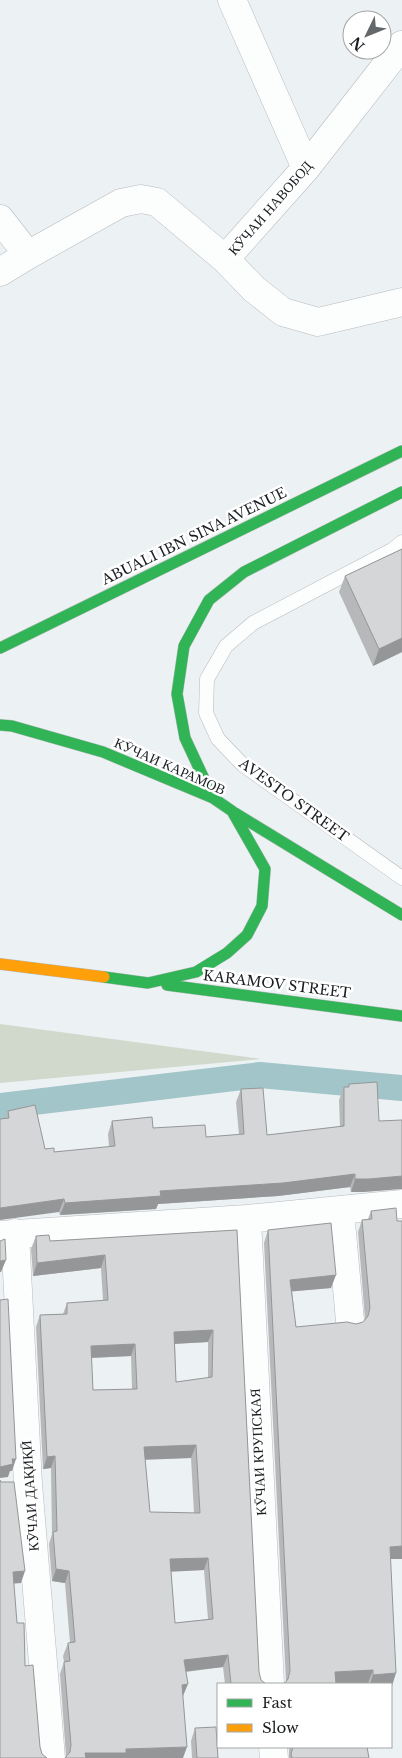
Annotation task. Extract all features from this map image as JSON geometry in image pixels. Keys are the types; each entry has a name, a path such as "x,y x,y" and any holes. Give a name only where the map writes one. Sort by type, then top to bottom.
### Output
{"main road":[{"name":"ABUALI IBN SINA AVENUE","path":"0,648 402,451"},
{"path":"213,798 185,738 177,694 184,646 209,600 244,572 402,492"},
{"name":"КӮЧАИ КАРАМОВ","path":"0,725 12,726 103,752 213,798 232,811 265,869 262,906 247,935 227,953 196,972 148,983 0,964"},
{"path":"232,811 402,915"},
{"name":"KARAMOV STREET","path":"148,983 402,1016"}],"street":[{"path":"232,0 306,168"},
{"name":"КӮЧАИ НАВОБОД","path":"0,272 122,203 141,199 157,202 225,259 306,168 402,45"},
{"path":"0,220 28,255"},
{"path":"225,259 254,290 283,312 318,322 402,302"},
{"path":"8,1234 247,1219 402,1204"},
{"path":"340,1211 350,1322"},
{"name":"КӮЧАИ КРУПСКАЯ","path":"247,1219 270,1683"},
{"name":"КӮЧАИ ДАҚИҚӢ","path":"8,1234 23,1484 51,1758"}],"lane":[{"name":"AVESTO STREET","path":"402,542 392,550 253,622 226,646 207,679 206,713 218,739 242,765 402,878"}],"shaded area":[{"path":"0,1024 261,1059 0,1083"}],"building":[{"path":"402,549 402,638 379,649 345,576"},
{"path":"377,1082 379,1121 402,1120 402,1176 355,1179 355,1174 283,1183 160,1191 161,1196 65,1203 64,1199 0,1208 0,1119 9,1118 8,1111 35,1105 45,1149 54,1148 54,1152 115,1146 112,1121 152,1117 153,1128 205,1125 206,1137 244,1134 241,1089 263,1088 267,1135 344,1126 344,1087 349,1087 349,1084"},
{"path":"396,1208 397,1221 402,1221 402,1546 390,1547 396,1673 373,1675 373,1670 335,1672 336,1683 285,1683 290,1671 268,1230 331,1223 336,1275 290,1280 296,1327 347,1322 356,1324 363,1322 368,1316 370,1308 362,1220 372,1219 371,1211"},
{"path":"237,1230 259,1672 261,1680 265,1683 231,1683 228,1655 184,1660 188,1684 182,1685 187,1747 126,1749 126,1753 85,1753 86,1758 65,1758 70,1752 71,1745 64,1662 70,1661 68,1643 75,1642 69,1571 56,1569 53,1532 57,1531 55,1456 47,1457 40,1315 67,1314 67,1303 108,1300 105,1255 37,1263 36,1236 49,1235 50,1241","holes":["213,1330 212,1377 176,1382 174,1332","135,1344 137,1389 93,1390 91,1346","196,1445 200,1513 150,1512 144,1447","208,1558 213,1619 175,1623 170,1559"]},
{"path":"5,1239 6,1260 0,1261 0,1241"},
{"path":"8,1299 16,1459 12,1459 13,1464 0,1467 0,1300"},
{"path":"0,1480 1,1482 14,1482 25,1571 13,1572 17,1623 24,1623 25,1666 33,1665 40,1747 42,1754 47,1758 0,1758"},
{"path":"216,1727 218,1758 197,1758 195,1728"},
{"path":"293,1748 367,1748 369,1758 292,1758"}],"waterway":[{"path":"0,1106 260,1075 402,1088"}],"traffic: fast":[{"path":"0,648 402,451"},
{"path":"213,798 185,738 177,694 184,646 209,600 244,572 402,492"},
{"path":"0,725 12,726 103,752 213,798 232,811 265,869 262,906 247,935 227,953 196,972 148,983 104,977"},
{"path":"235,813 402,915"},
{"path":"167,985 402,1016"}],"traffic: slow":[{"path":"0,964 104,977"}]}
